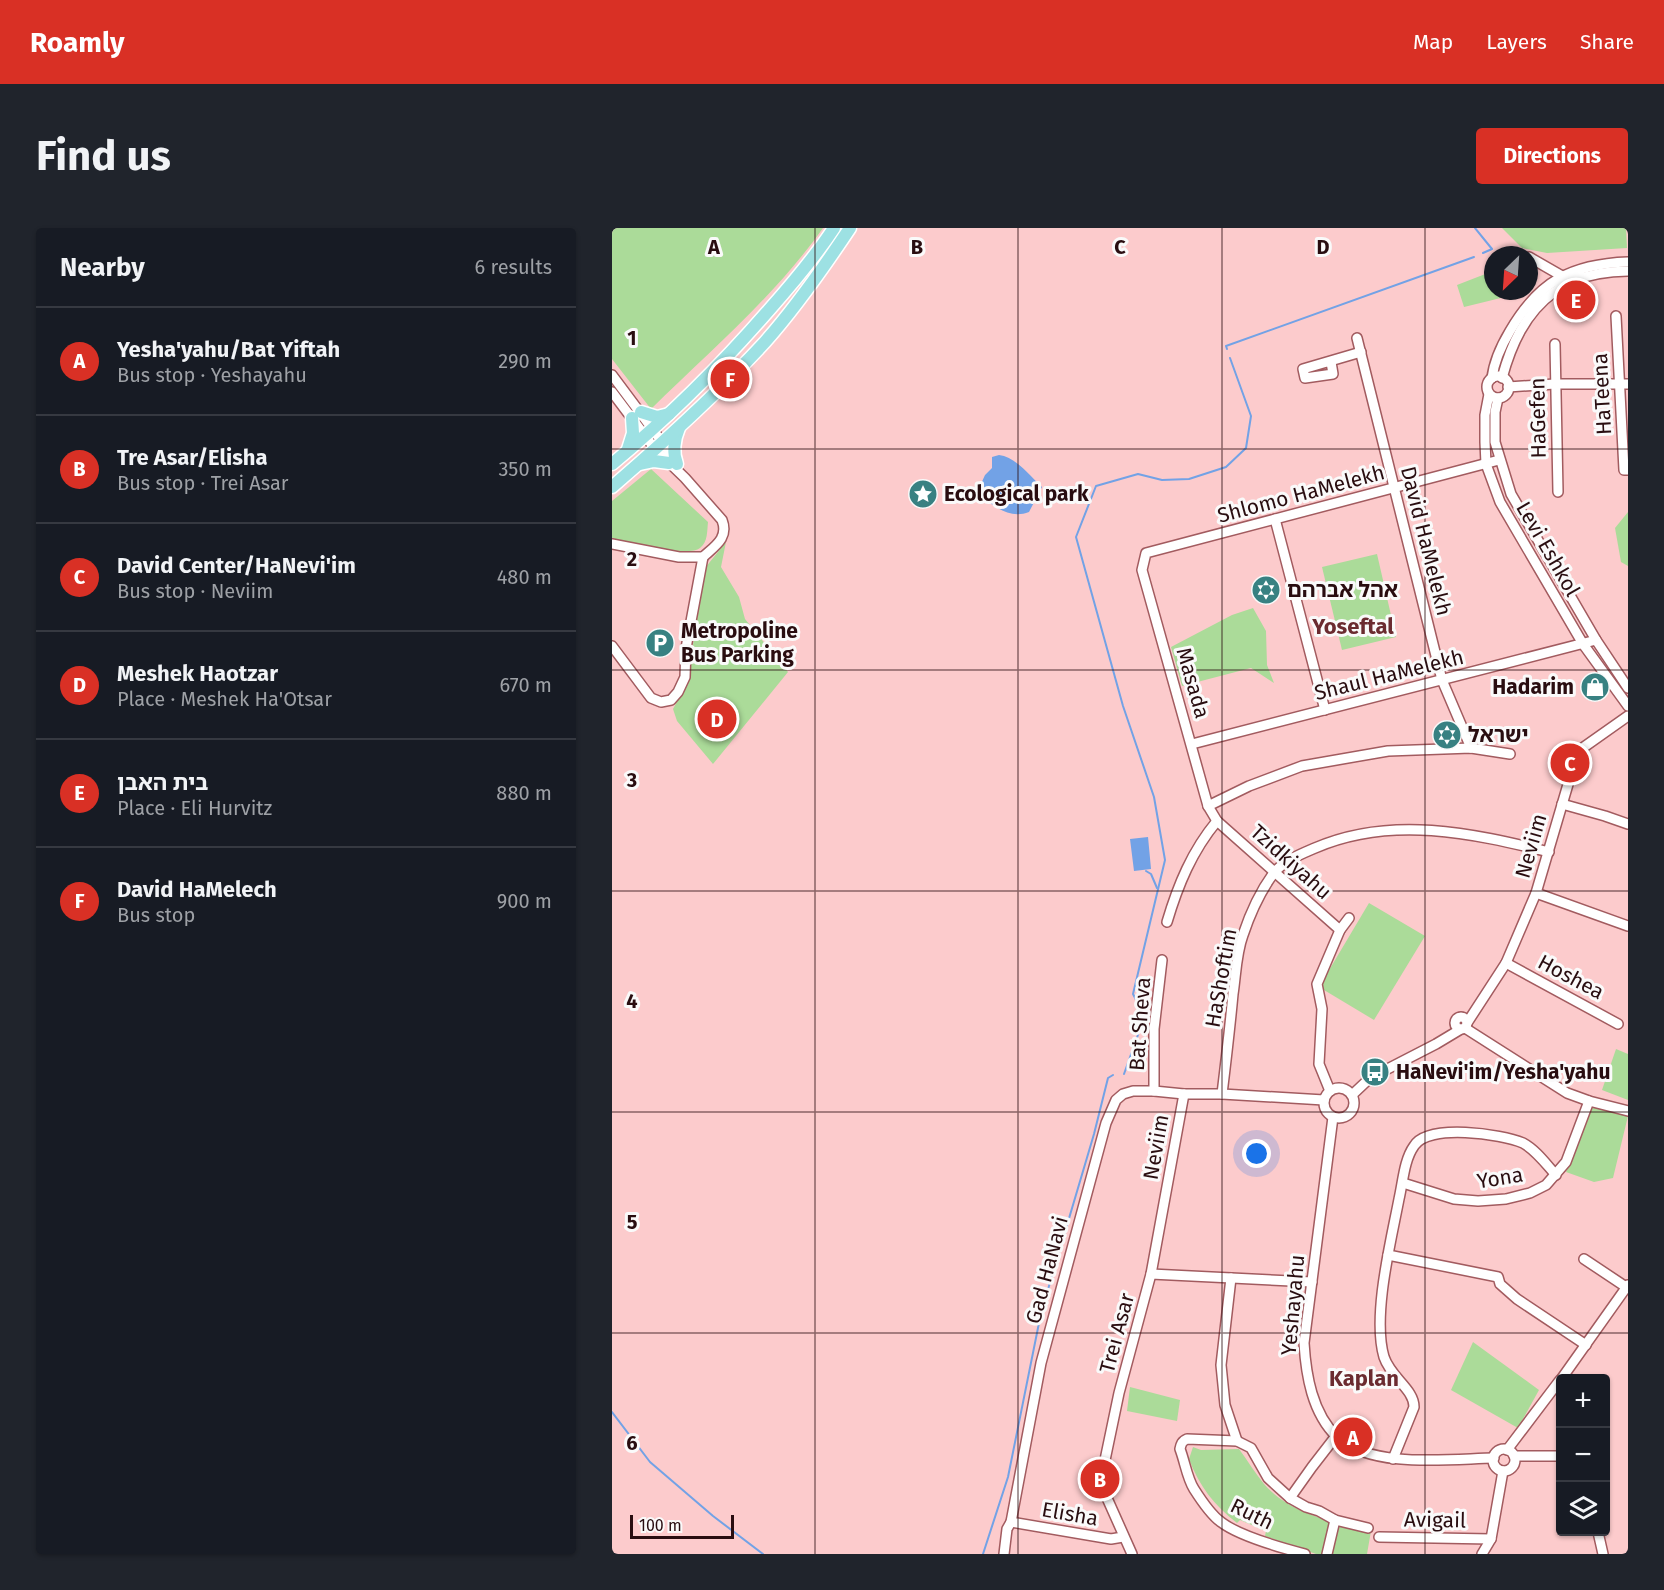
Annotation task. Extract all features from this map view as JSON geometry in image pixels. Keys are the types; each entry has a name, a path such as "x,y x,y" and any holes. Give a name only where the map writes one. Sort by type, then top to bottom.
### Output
{"main road":[{"path":"612,465 670,413 749,333 795,280 834,228"},
{"path":"612,487 680,427 766,340 801,297 850,228"},
{"path":"625,454 631,443 636,415 657,417 670,413"},
{"path":"637,466 652,461 673,464 676,435 680,427"}],"street":[{"path":"1538,262 1562,276"},
{"path":"1497,378 1496,359 1503,343 1527,304 1543,289 1562,276 1593,265 1628,262"},
{"path":"1497,378 1507,382 1508,387 1504,396 1494,396 1487,387 1488,382 1497,378 1521,328 1548,297 1567,283 1590,276 1628,271"},
{"name":"HaTeena","path":"1616,316 1624,384 1622,443 1626,470"},
{"path":"1617,327 1628,327"},
{"name":"David HaMelekh","path":"1357,338 1442,680 1471,748"},
{"name":"HaGefen","path":"1555,344 1558,492"},
{"path":"1331,362 1361,352"},
{"path":"612,375 636,415 673,464 717,514 724,526 721,540 703,557 686,648 685,677 675,696 665,702 651,698 612,646"},
{"path":"1508,387 1624,384"},
{"path":"612,392 636,415"},
{"name":"Levi Eshkol","path":"1494,396 1495,442 1511,494 1596,640 1628,688"},
{"name":"Levi Eshkol","path":"1494,396 1485,415 1486,464 1500,502 1583,644 1628,706"},
{"name":"Shlomo HaMelekh","path":"1146,553 1499,460"},
{"path":"1275,519 1325,710"},
{"path":"612,544 679,557 703,557"},
{"name":"Masada","path":"1146,553 1142,570 1208,806 1217,821"},
{"path":"689,557 700,569"},
{"name":"Shaul HaMelekh","path":"1192,744 1596,640"},
{"name":"Neviim","path":"1352,1095 1370,1078 1436,1044 1461,1024 1482,999 1506,963 1536,893 1574,764 1584,747 1628,716"},
{"path":"1208,806 1249,786 1302,766 1388,752 1471,748 1510,754"},
{"path":"1562,804 1628,824"},
{"path":"1167,922 1188,865 1204,836 1217,821"},
{"name":"Tzidkiyahu","path":"1217,821 1340,930"},
{"name":"HaShoftim","path":"1222,1094 1237,962 1242,937 1258,899 1275,873 1297,856 1333,840 1375,830 1458,833 1549,852"},
{"path":"1536,893 1628,926"},
{"path":"1327,1095 1337,1088 1342,1089 1352,1095 1353,1107 1348,1114 1338,1118 1327,1111 1324,1106 1327,1095 1319,1064 1322,1009 1317,984 1340,930 1349,918"},
{"name":"Bat Sheva","path":"1154,1090 1154,1029 1162,960"},
{"name":"Hoshea","path":"1506,963 1618,1024"},
{"path":"1461,1024 1567,1093 1628,1111"},
{"name":"Gad HaNavi","path":"1011,1522 1041,1363 1106,1123 1116,1100 1124,1094 1154,1090 1184,1094"},
{"name":"Neviim","path":"1151,1274 1184,1094 1327,1095"},
{"name":"Yona","path":"1402,1183 1454,1199 1478,1202 1506,1199 1530,1193 1546,1185 1566,1162 1589,1101"},
{"name":"Yeshayahu","path":"1334,1117 1304,1343 1308,1380 1323,1419 1336,1436 1347,1444 1386,1458 1411,1461 1494,1458"},
{"path":"1393,1459 1414,1407 1414,1400 1390,1370 1385,1358 1381,1340 1382,1309 1388,1255 1402,1183 1410,1154 1418,1140 1426,1136 1454,1132 1488,1135 1524,1144 1541,1157 1556,1175"},
{"path":"1388,1255 1498,1276 1500,1284 1517,1299 1586,1345"},
{"path":"1565,1374 1627,1286 1584,1259"},
{"name":"Trei Asar","path":"1132,1554 1107,1498 1105,1460 1119,1392 1151,1274 1312,1282"},
{"path":"1231,1278 1221,1365 1225,1405 1238,1441 1251,1448 1268,1478 1290,1498 1335,1520 1368,1528"},
{"path":"1511,1453 1556,1386"},
{"path":"1290,1498 1336,1436"},
{"name":"Ruth","path":"1238,1441 1188,1439 1184,1441 1180,1449 1193,1488 1219,1521 1230,1528 1281,1548 1305,1554"},
{"path":"1511,1453 1515,1460 1510,1470 1503,1471 1495,1466 1494,1458 1500,1450 1511,1453 1556,1456"},
{"path":"1482,1554 1491,1539 1503,1471"},
{"path":"1327,1554 1335,1520"},
{"path":"1004,1554 1007,1529 1011,1522"},
{"name":"Elisha","path":"1011,1522 1111,1539 1123,1537"},
{"path":"1599,1536 1603,1554"},
{"name":"Avigail","path":"1379,1537 1491,1539"}],"green space":[{"path":"612,228 823,228 763,300 651,409 612,359"},
{"path":"1502,228 1626,228 1627,248 1547,253 1538,251 1538,246 1520,246"},
{"path":"1484,274 1484,300 1493,300 1464,307 1457,285"},
{"path":"651,469 708,522 706,540 700,548 693,551 671,550 612,538 612,501"},
{"path":"1628,512 1628,566 1621,562 1615,528"},
{"path":"726,542 721,567 739,597 745,619 788,672 713,764 677,721 673,709 687,683 705,568"},
{"path":"1377,554 1396,637 1342,650 1322,567"},
{"path":"1253,608 1266,631 1267,665 1274,683 1251,668 1182,686 1171,647 1232,615"},
{"path":"1369,903 1425,936 1374,1020 1319,987"},
{"path":"1616,1049 1628,1054 1628,1100 1602,1090"},
{"path":"1592,1107 1628,1116 1613,1178 1594,1182 1566,1172"},
{"path":"1473,1342 1539,1390 1518,1428 1451,1390"},
{"path":"1130,1387 1180,1400 1177,1421 1127,1411"},
{"path":"1193,1447 1201,1450 1239,1449 1264,1484 1287,1503 1314,1516 1371,1531 1367,1554 1316,1554 1265,1536 1266,1531 1240,1520 1237,1523 1214,1502 1197,1478 1189,1459"}],"water":[{"path":"999,455 1017,463 1042,487 1029,512 1010,513 982,497 980,486 985,475 992,468 992,457"},
{"path":"1148,837 1151,869 1134,871 1130,839"}],"waterway":[{"path":"1475,228 1492,249 1483,253"},
{"path":"1227,349 1226,346 1474,257"},
{"path":"1124,1074 1144,1015 1133,994 1165,860 1154,797 1123,706 1076,537 1096,486 1138,474 1162,480 1189,479 1226,467 1246,448 1251,416 1230,358"},
{"path":"1146,871 1151,874 1157,888"},
{"path":"983,1554 1008,1477 1041,1313 1094,1134 1108,1078 1113,1075"},
{"path":"612,1412 650,1462 713,1516 763,1554"}],"place":[{"name":"בית האבן","path":"1576,300"},
{"name":"David HaMelech","path":"730,379"},
{"name":"Ecological park","path":"923,494"},
{"name":"אהל אברהם","path":"1266,590"},
{"name":"Metropoline Bus Parking","path":"660,643"},
{"name":"Hadarim","path":"1595,687"},
{"name":"Meshek Haotzar","path":"717,719"},
{"name":"ישראל","path":"1447,735"},
{"name":"David Center/HaNevi'im","path":"1570,763"},
{"name":"HaNevi'im/Yesha'yahu","path":"1375,1072"},
{"name":"Yesha'yahu/Bat Yiftah","path":"1353,1437"},
{"name":"Tre Asar/Elisha","path":"1100,1479"}],"district":[{"name":"Yoseftal","path":"1353,626"},
{"name":"Kaplan","path":"1364,1378"}]}
